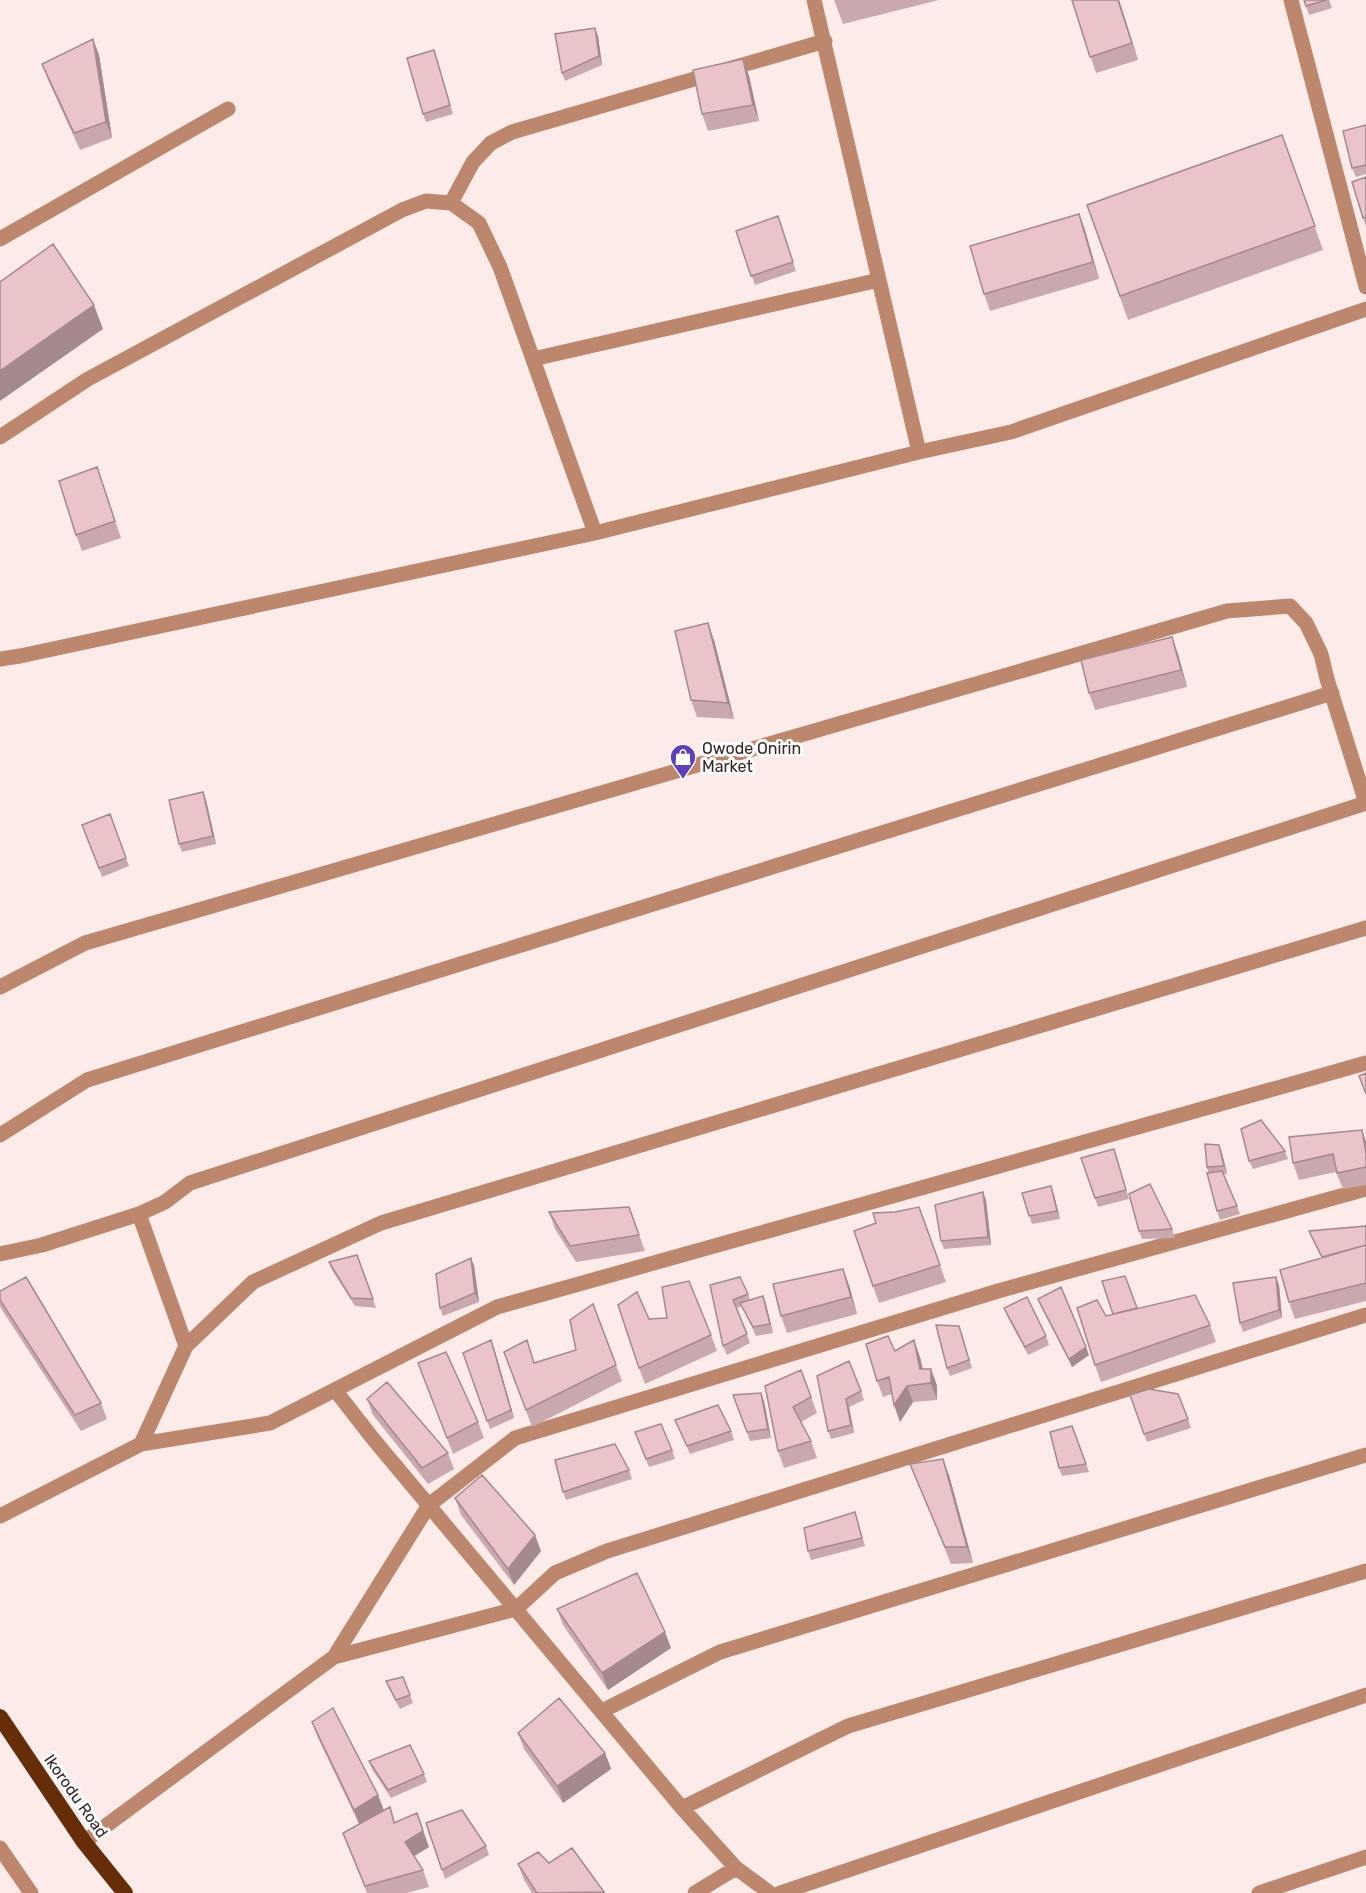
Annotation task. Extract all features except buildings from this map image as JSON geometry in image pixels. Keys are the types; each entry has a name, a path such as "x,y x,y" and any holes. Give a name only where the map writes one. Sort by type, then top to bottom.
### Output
{"highway":[{"name":"Ikorodu Road","path":"0,1717 84,1842 125,1893"}],"lane":[{"path":"814,0 919,452"},
{"path":"1291,0 1366,287"},
{"path":"452,203 473,162 491,143 512,132 825,41"},
{"path":"0,239 228,109"},
{"path":"0,437 88,379 402,210 426,201 452,203 479,223 500,267 595,533"},
{"path":"533,359 879,280"},
{"path":"0,658 595,533 919,452 1011,432 1366,309"},
{"path":"0,987 85,943 1227,610 1290,606 1306,623 1322,654 1366,802 190,1183 165,1202 139,1214 42,1245 0,1254"},
{"path":"0,1135 87,1080 1332,693"},
{"path":"141,1443 186,1346 253,1282 381,1223 1366,928"},
{"path":"0,1516 141,1443 270,1422 497,1307 1366,1063"},
{"path":"84,1842 334,1657 429,1505 515,1438 998,1291 1366,1189"},
{"path":"139,1214 186,1346"},
{"path":"334,1657 516,1610 555,1574 607,1551 1366,1315"},
{"path":"335,1390 374,1440 682,1808 736,1868 771,1893"},
{"path":"602,1711 720,1652 1366,1455"},
{"path":"682,1808 848,1726 1366,1570"},
{"path":"780,1893 1366,1695"},
{"path":"0,1848 31,1893"},
{"path":"1259,1893 1366,1857"},
{"path":"695,1893 736,1868"}],"place":[{"name":"Owode Onirin Market","path":"683,780"}]}
